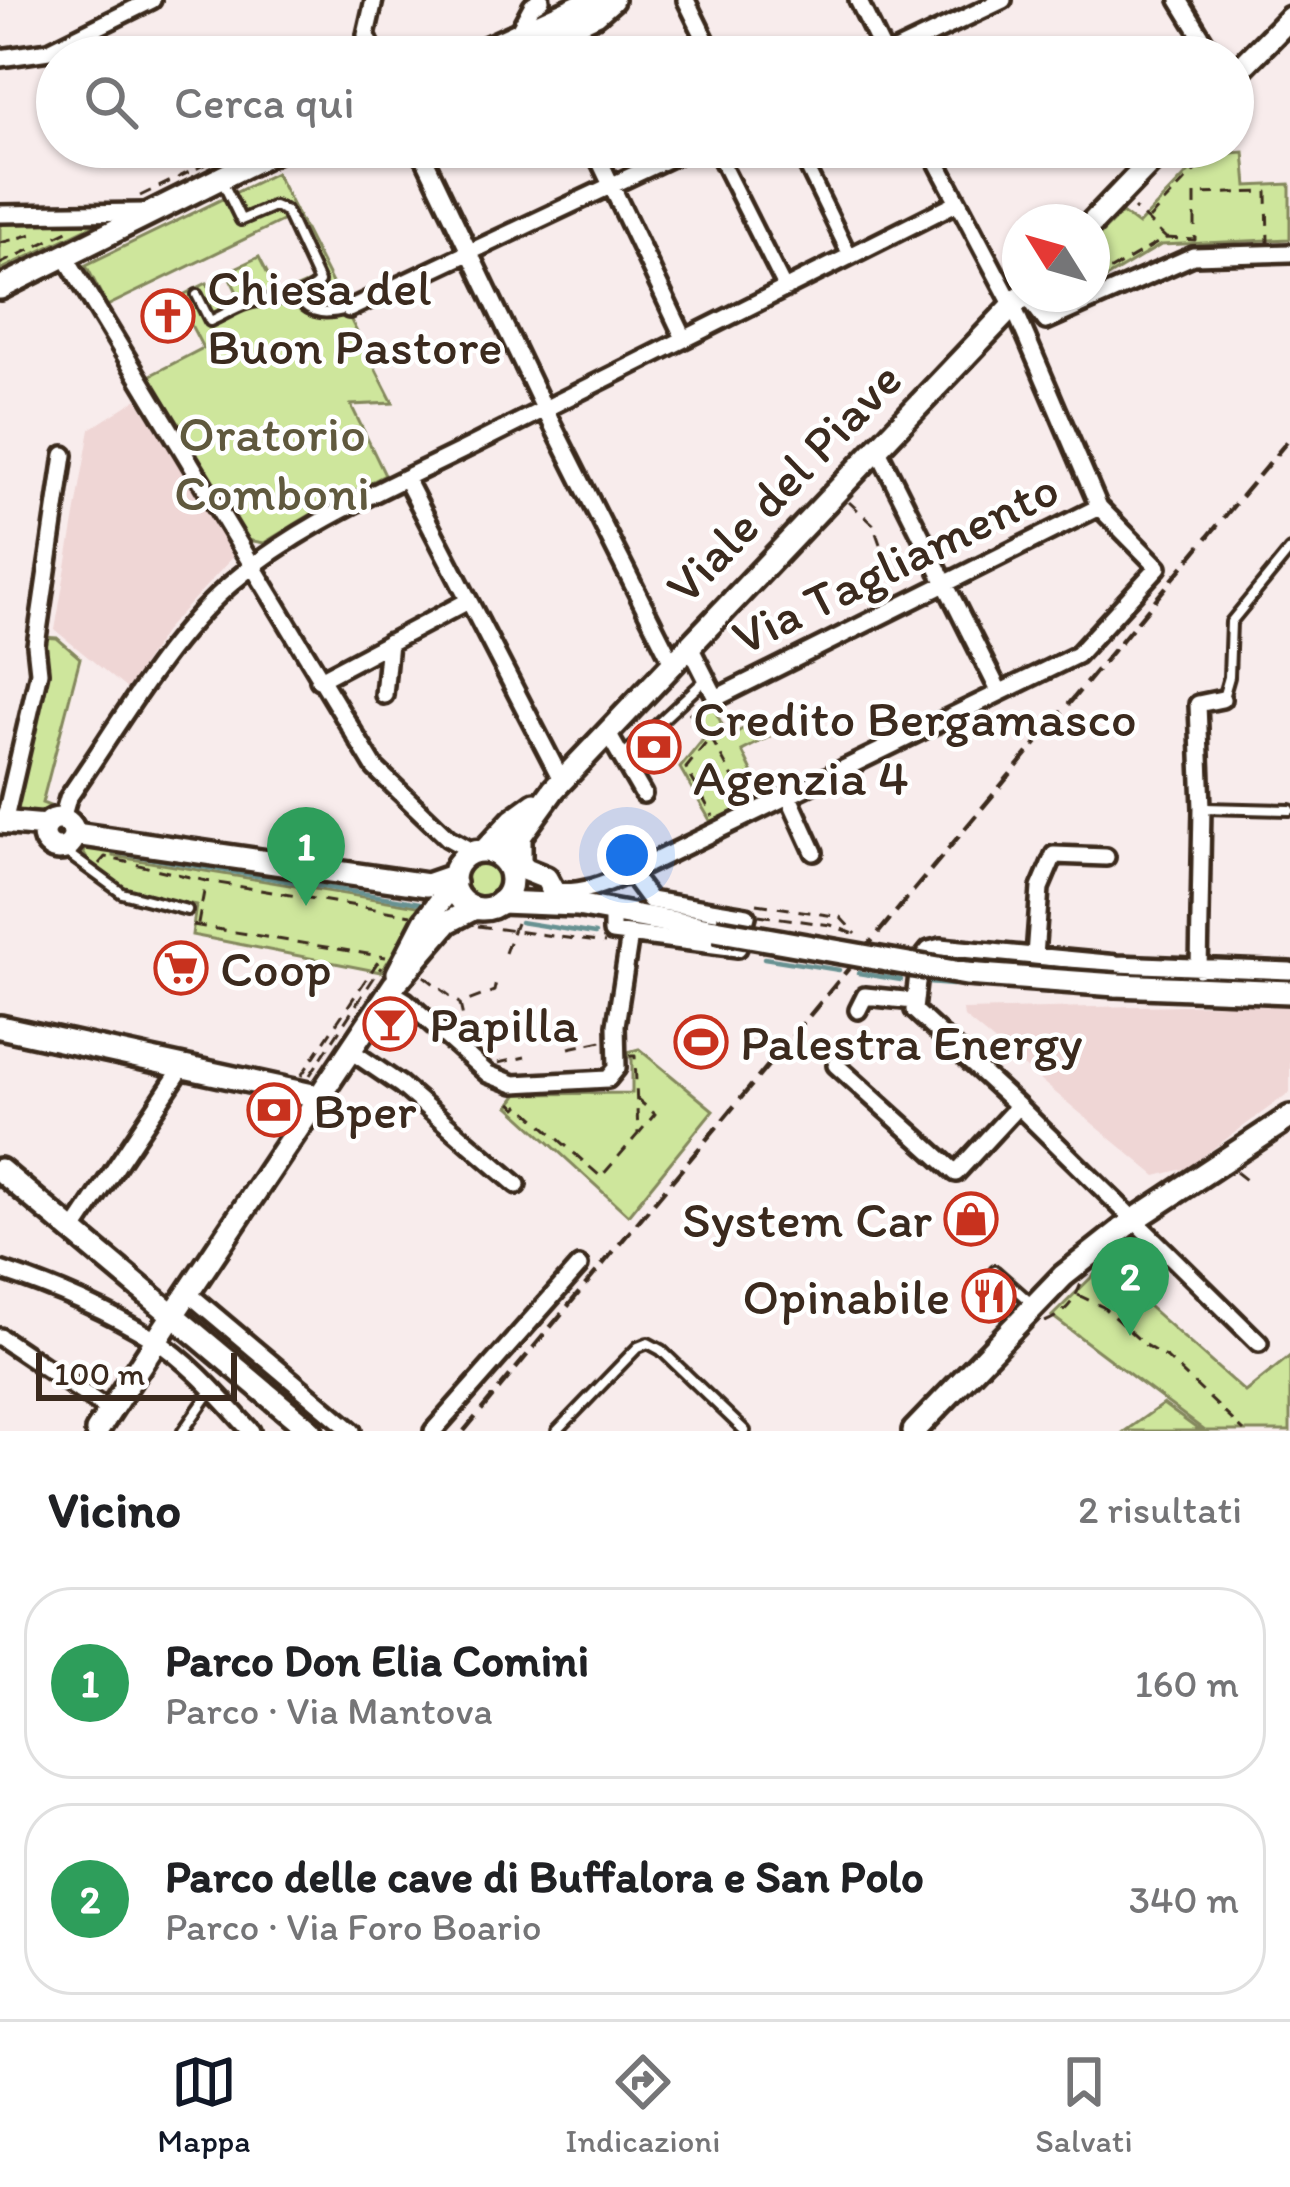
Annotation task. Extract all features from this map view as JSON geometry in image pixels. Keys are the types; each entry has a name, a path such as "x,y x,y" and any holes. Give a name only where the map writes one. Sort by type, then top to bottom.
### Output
{"main road":[{"path":"516,36 592,0"},
{"path":"563,36 612,0"},
{"path":"1254,54 1290,17"},
{"path":"0,288 241,168"},
{"path":"1110,204 1145,168"},
{"name":"Viale del Piave","path":"509,870 521,833 556,787 1008,312"},
{"name":"Viale del Piave","path":"479,851 556,787"},
{"path":"2,822 427,885 454,879"},
{"path":"521,833 520,862 526,870 547,878 553,891"},
{"path":"392,988 460,861 479,851 521,883 553,891 611,922 715,930 966,974 1290,992"},
{"path":"97,1431 314,1089 351,1052 392,988 448,922 500,902 509,890 509,870"},
{"path":"454,879 471,916"},
{"path":"500,902 577,905"},
{"path":"0,1028 211,1074 314,1089"},
{"path":"914,1431 1034,1305 1134,1220 1290,1117"},
{"path":"0,1170 311,1431"}],"street":[{"path":"81,36 152,0"},
{"path":"367,36 374,0"},
{"path":"516,36 532,6 541,0"},
{"path":"686,0 704,36"},
{"path":"858,0 875,36"},
{"path":"928,36 1003,0"},
{"path":"1179,0 1201,36"},
{"path":"0,58 36,54"},
{"path":"429,168 672,662"},
{"path":"603,168 685,338"},
{"path":"349,309 648,168"},
{"path":"725,168 785,288"},
{"path":"806,168 850,256"},
{"path":"939,168 956,203 1002,270"},
{"path":"64,834 68,798 160,664 198,617 253,566 298,536 406,479 956,203"},
{"path":"0,214 155,212"},
{"path":"1110,293 1193,256 1290,253"},
{"path":"65,256 375,768 448,838 479,851"},
{"path":"553,891 575,893 630,873 1077,655 1158,567 1099,507 1026,312"},
{"path":"1036,312 1046,321 1066,312"},
{"path":"877,448 999,691"},
{"path":"2,822 39,672 36,645 64,455"},
{"path":"406,479 556,787"},
{"name":"Via Tagliamento","path":"688,645 716,698 1099,507"},
{"path":"319,680 468,601"},
{"path":"384,695 389,643"},
{"path":"1199,969 1202,808 1198,704 1222,699"},
{"path":"607,732 644,794"},
{"path":"789,797 814,852"},
{"path":"1035,956 1040,888 1054,855 1106,856"},
{"path":"611,922 630,934 738,948 753,911 650,900 630,873"},
{"path":"392,988 488,1074 514,1084 608,1079 617,1068 616,1025 630,934"},
{"path":"1259,1343 914,1010 915,997 918,974 929,950 941,947 1199,969 1290,971"},
{"path":"858,1010 865,996 915,997"},
{"path":"351,1052 401,1085 517,1185"},
{"path":"836,1065 956,1173 1018,1106"},
{"path":"74,1230 182,1068"},
{"path":"433,1431 579,1267"},
{"path":"0,1270 43,1284 156,1341 251,1431"},
{"path":"188,1294 352,1431"},
{"path":"0,1337 110,1411"}],"lane":[{"path":"197,295 210,321 246,304 298,298 319,282 286,211 274,206 242,220 220,178"},
{"path":"298,298 304,307 327,314 349,309"},
{"path":"1222,699 1229,677 1232,622 1290,550"},
{"name":"Viale del Piave","path":"621,758 706,679"},
{"path":"1202,808 1290,811"},
{"path":"64,834 92,869 122,893 187,910"},
{"path":"995,1271 1034,1305"},
{"path":"557,1431 638,1346 648,1343 745,1431"},
{"path":"182,1431 212,1390"}],"path":[{"path":"1147,220 1197,168"},
{"path":"1110,271 1166,238 1195,240 1196,194 1267,192 1268,254"},
{"path":"1129,203 1166,238"},
{"path":"27,223 40,250"},
{"path":"0,243 33,234"},
{"path":"843,496 873,524 880,544"},
{"path":"680,701 711,736 748,804"},
{"path":"711,736 686,768 715,819 711,822"},
{"path":"92,869 105,857 206,880 416,916"},
{"path":"206,880 195,925 388,958"},
{"path":"753,911 840,917 857,935 832,925 753,911"},
{"path":"471,916 512,930 604,944 611,922"},
{"path":"505,953 519,917"},
{"path":"298,1079 377,963 388,958"},
{"path":"314,1089 388,958"},
{"path":"423,975 460,1004 469,1047"},
{"path":"460,1004 494,991 496,982"},
{"path":"569,1048 606,1040"},
{"path":"629,1048 634,1056 638,1135"},
{"path":"511,1103 520,1105 601,1177 655,1114 636,1098"},
{"path":"1235,1171 1250,1183"},
{"path":"1078,1294 1103,1307 1145,1345 1168,1358 1244,1431"}],"shaded area":[{"path":"137,399 236,554 167,628 127,689 55,630 90,429"},
{"path":"1290,1006 1290,1092 1187,1168 1156,1176 964,1017 963,1010"}],"green space":[{"path":"1193,168 1245,168 1247,186 1290,184 1290,239 1161,245 1110,275 1110,225 1122,213 1138,225"},
{"name":"Oratorio Comboni","path":"276,173 393,403 351,405 385,475 264,543 247,540 149,376 203,348 177,298 207,283 222,312 242,302 227,272 259,257 279,296 315,280 286,219 107,306 86,265"},
{"path":"0,217 98,219 98,223 0,270"},
{"path":"41,637 57,638 80,658 42,803 50,806 46,815 14,814 44,673"},
{"path":"710,700 728,737 761,719 769,737 742,751 753,774 743,780 754,802 711,822 680,768 706,736 691,718"},
{"path":"89,841 113,845 113,856 424,907 381,972 192,935 196,905 132,890 103,875 83,852"},
{"path":"483,860 497,866 503,880 497,894 483,900 469,894 463,880 469,866"},
{"path":"639,1049 713,1110 628,1215 509,1106 518,1094 632,1093 628,1052"},
{"path":"1103,1266 1245,1392 1290,1356 1290,1431 1205,1431 1052,1316"},
{"path":"1163,1404 1200,1431 1125,1431"}],"waterway":[{"path":"112,852 420,903"},
{"path":"520,922 595,934"},
{"path":"764,958 839,970"},
{"path":"858,973 901,980"},
{"path":"927,983 953,985"}],"railway":[{"path":"464,1431 1290,438"}],"place":[{"name":"Chiesa del Buon Pastore","path":"168,316"},
{"name":"Credito Bergamasco Agenzia 4","path":"654,747"},
{"name":"Parco Don Elia Comini","path":"306,906"},
{"name":"Coop","path":"181,968"},
{"name":"Papilla","path":"390,1024"},
{"name":"Palestra Energy","path":"701,1042"},
{"name":"Bper","path":"274,1110"},
{"name":"System Car","path":"971,1219"},
{"name":"Opinabile","path":"989,1296"},
{"name":"Parco delle cave di Buffalora e San Polo","path":"1130,1336"}]}
